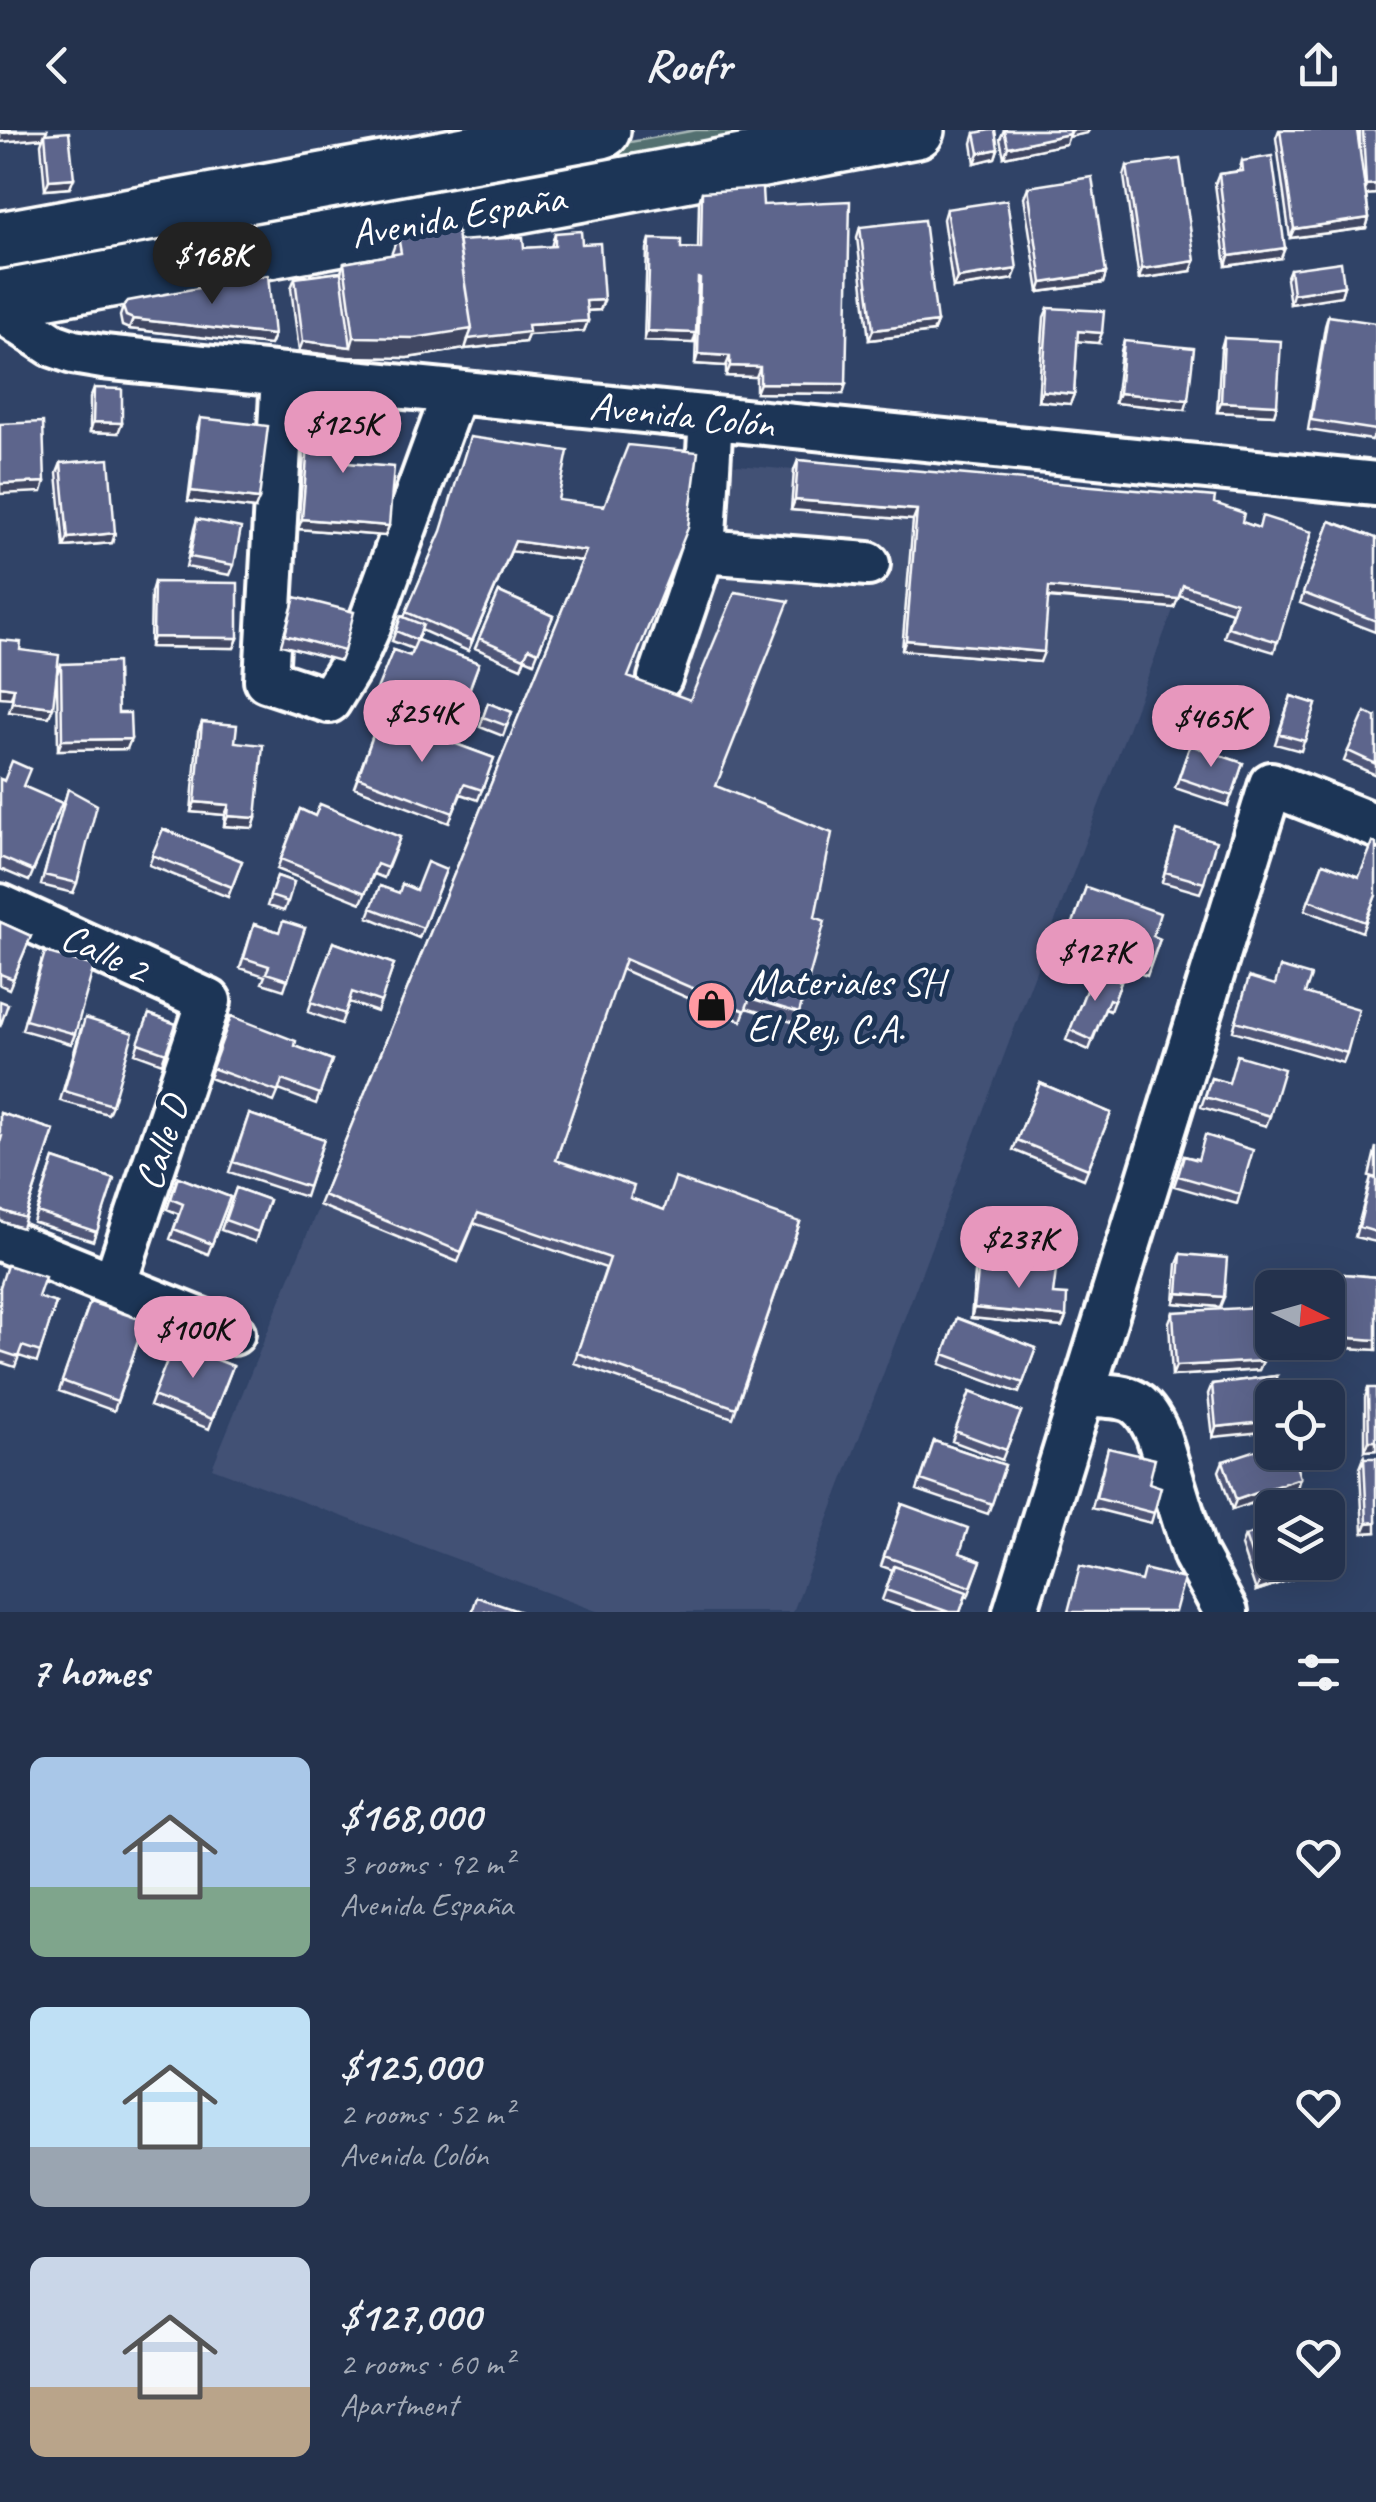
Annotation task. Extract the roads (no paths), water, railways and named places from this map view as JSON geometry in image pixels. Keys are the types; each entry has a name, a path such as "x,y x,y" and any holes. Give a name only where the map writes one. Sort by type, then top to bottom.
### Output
{"main road":[{"name":"Avenida España","path":"0,240 602,130"},
{"name":"Avenida España","path":"0,299 916,130"}],"street":[{"name":"Avenida Colón","path":"0,310 52,345 73,352 1376,484"},
{"path":"282,376 266,680 329,701 369,626 454,393"},
{"path":"660,678 703,551 711,418"},
{"path":"703,551 868,564"},
{"path":"1015,1612 1271,784 1376,826"},
{"name":"Calle 2","path":"0,906 209,1001"},
{"name":"Calle D","path":"114,1285 209,1001"},
{"path":"0,1239 233,1333"},
{"path":"1082,1394 1132,1399 1150,1416 1195,1555 1226,1612"}],"place":[{"name":"Materiales SH El Rey, C.A.","path":"712,1005"}]}
